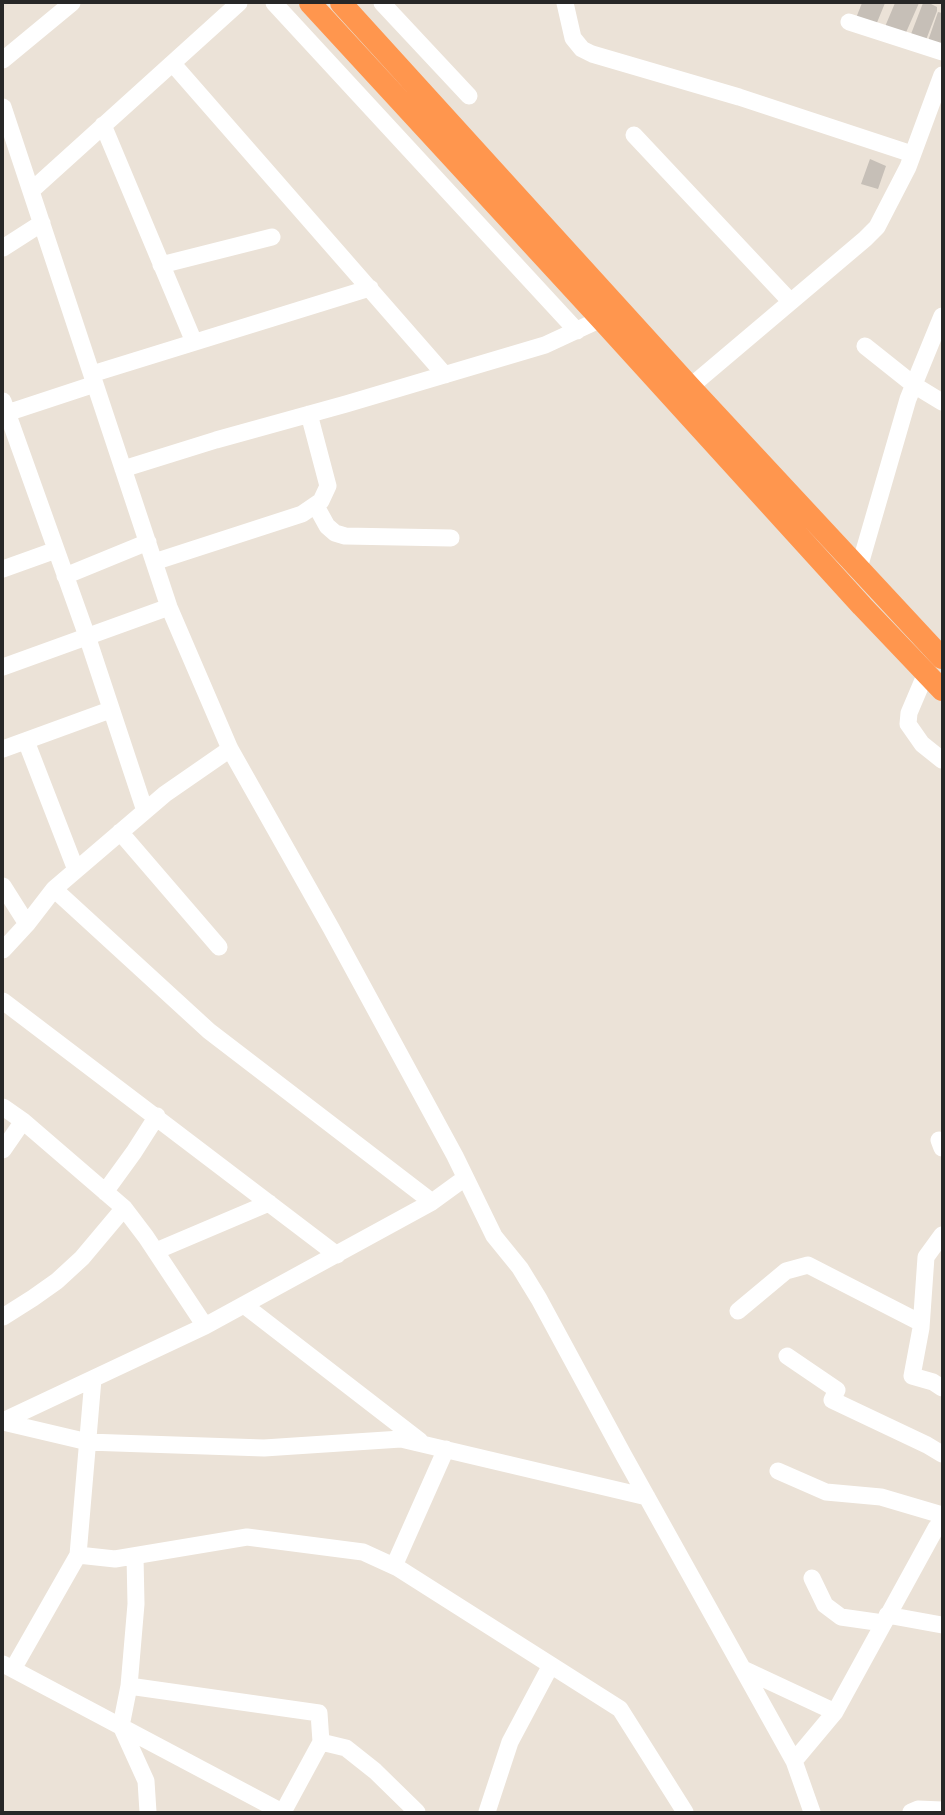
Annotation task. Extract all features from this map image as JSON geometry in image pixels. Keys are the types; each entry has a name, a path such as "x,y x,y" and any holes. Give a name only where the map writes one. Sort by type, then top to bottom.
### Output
{"highway":[{"path":"310,3 601,319 862,606 942,690"},
{"path":"341,3 690,387 942,658"}],"street":[{"path":"3,60 72,3"},
{"path":"31,191 239,3"},
{"path":"274,3 577,331"},
{"path":"382,3 468,96"},
{"path":"565,3 573,38 582,49 592,54 739,97 912,154"},
{"path":"849,22 942,52"},
{"path":"173,64 445,375"},
{"path":"690,387 865,239 877,227 905,173 942,75"},
{"path":"3,108 169,606 230,748 334,934 465,1178 494,1236 520,1268 539,1299 794,1761 812,1812"},
{"path":"104,125 194,342"},
{"path":"634,135 790,301"},
{"path":"3,248 42,223"},
{"path":"161,265 272,237"},
{"path":"145,811 110,710 87,636 5,407 93,379 194,342 370,288"},
{"path":"859,568 914,385 942,316"},
{"path":"123,469 216,440 546,345 601,319"},
{"path":"865,346 914,385 942,402"},
{"path":"154,562 302,514 316,506 321,501 328,486 309,414"},
{"path":"316,506 327,526 335,533 345,536 451,538"},
{"path":"66,576 148,542"},
{"path":"3,569 56,550"},
{"path":"3,667 169,606"},
{"path":"926,673 909,713 908,724 913,734 922,744 942,760"},
{"path":"3,749 110,710"},
{"path":"26,741 76,870"},
{"path":"3,950 27,924 54,889 165,794 230,748"},
{"path":"120,832 219,947"},
{"path":"3,886 27,924"},
{"path":"54,889 209,1032 432,1202"},
{"path":"3,1001 337,1255"},
{"path":"3,1107 23,1121 124,1208 156,1251 205,1326"},
{"path":"105,1192 134,1152 156,1116"},
{"path":"3,1150 23,1121"},
{"path":"3,1422 205,1326 432,1202 465,1178"},
{"path":"156,1251 269,1203"},
{"path":"3,1317 33,1298 77,1263 124,1208"},
{"path":"942,1235 926,1257 921,1323 912,1376 933,1382 942,1388"},
{"path":"738,1311 786,1271 808,1265 921,1323"},
{"path":"244,1305 424,1444"},
{"path":"787,1356 837,1390 832,1400 927,1445 942,1454"},
{"path":"93,1379 78,1555 8,1666 282,1812 321,1742 319,1713 129,1686"},
{"path":"3,1422 88,1442 264,1448 401,1439 647,1497"},
{"path":"394,1566 446,1449"},
{"path":"778,1471 826,1492 881,1497 941,1513 936,1528 835,1712 794,1761"},
{"path":"78,1555 115,1559 247,1537 363,1552 394,1566 620,1709 685,1812"},
{"path":"135,1556 136,1604 129,1686 121,1726 146,1781 148,1812"},
{"path":"812,1578 825,1605 841,1617 885,1619 942,1625"},
{"path":"487,1812 510,1742 551,1665"},
{"path":"743,1669 835,1712"},
{"path":"321,1742 346,1748 375,1771 417,1812"},
{"path":"911,1812 918,1809 942,1810"}],"building":[{"path":"862,3 885,3 876,25 856,18"},
{"path":"895,3 919,3 904,37 884,29"},
{"path":"923,3 929,3 937,7 937,11 926,40 911,34"},
{"path":"938,12 942,13 942,47 928,41"},
{"path":"870,159 886,166 878,189 861,184"}]}
